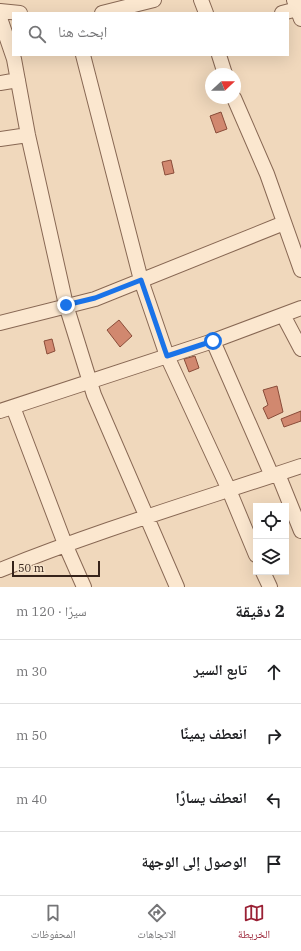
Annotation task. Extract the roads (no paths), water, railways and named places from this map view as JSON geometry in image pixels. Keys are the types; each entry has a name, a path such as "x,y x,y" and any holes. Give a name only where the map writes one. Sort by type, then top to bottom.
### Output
{"street":[{"path":"106,12 154,0"},
{"path":"201,0 206,12"},
{"path":"286,12 298,9"},
{"path":"0,11 12,12"},
{"path":"0,18 12,54"},
{"path":"13,56 28,135 66,305 89,382 177,587"},
{"path":"83,56 141,280 167,356 229,490 253,548"},
{"path":"219,56 223,68"},
{"path":"0,83 18,80"},
{"path":"237,104 268,174 301,270"},
{"path":"0,139 28,135"},
{"path":"0,323 95,298 284,223"},
{"path":"84,587 7,409 213,341 301,308"},
{"path":"283,315 301,350"},
{"path":"213,341 301,532"},
{"path":"0,570 65,544 146,516 301,466"},
{"path":"264,575 270,587"}]}
